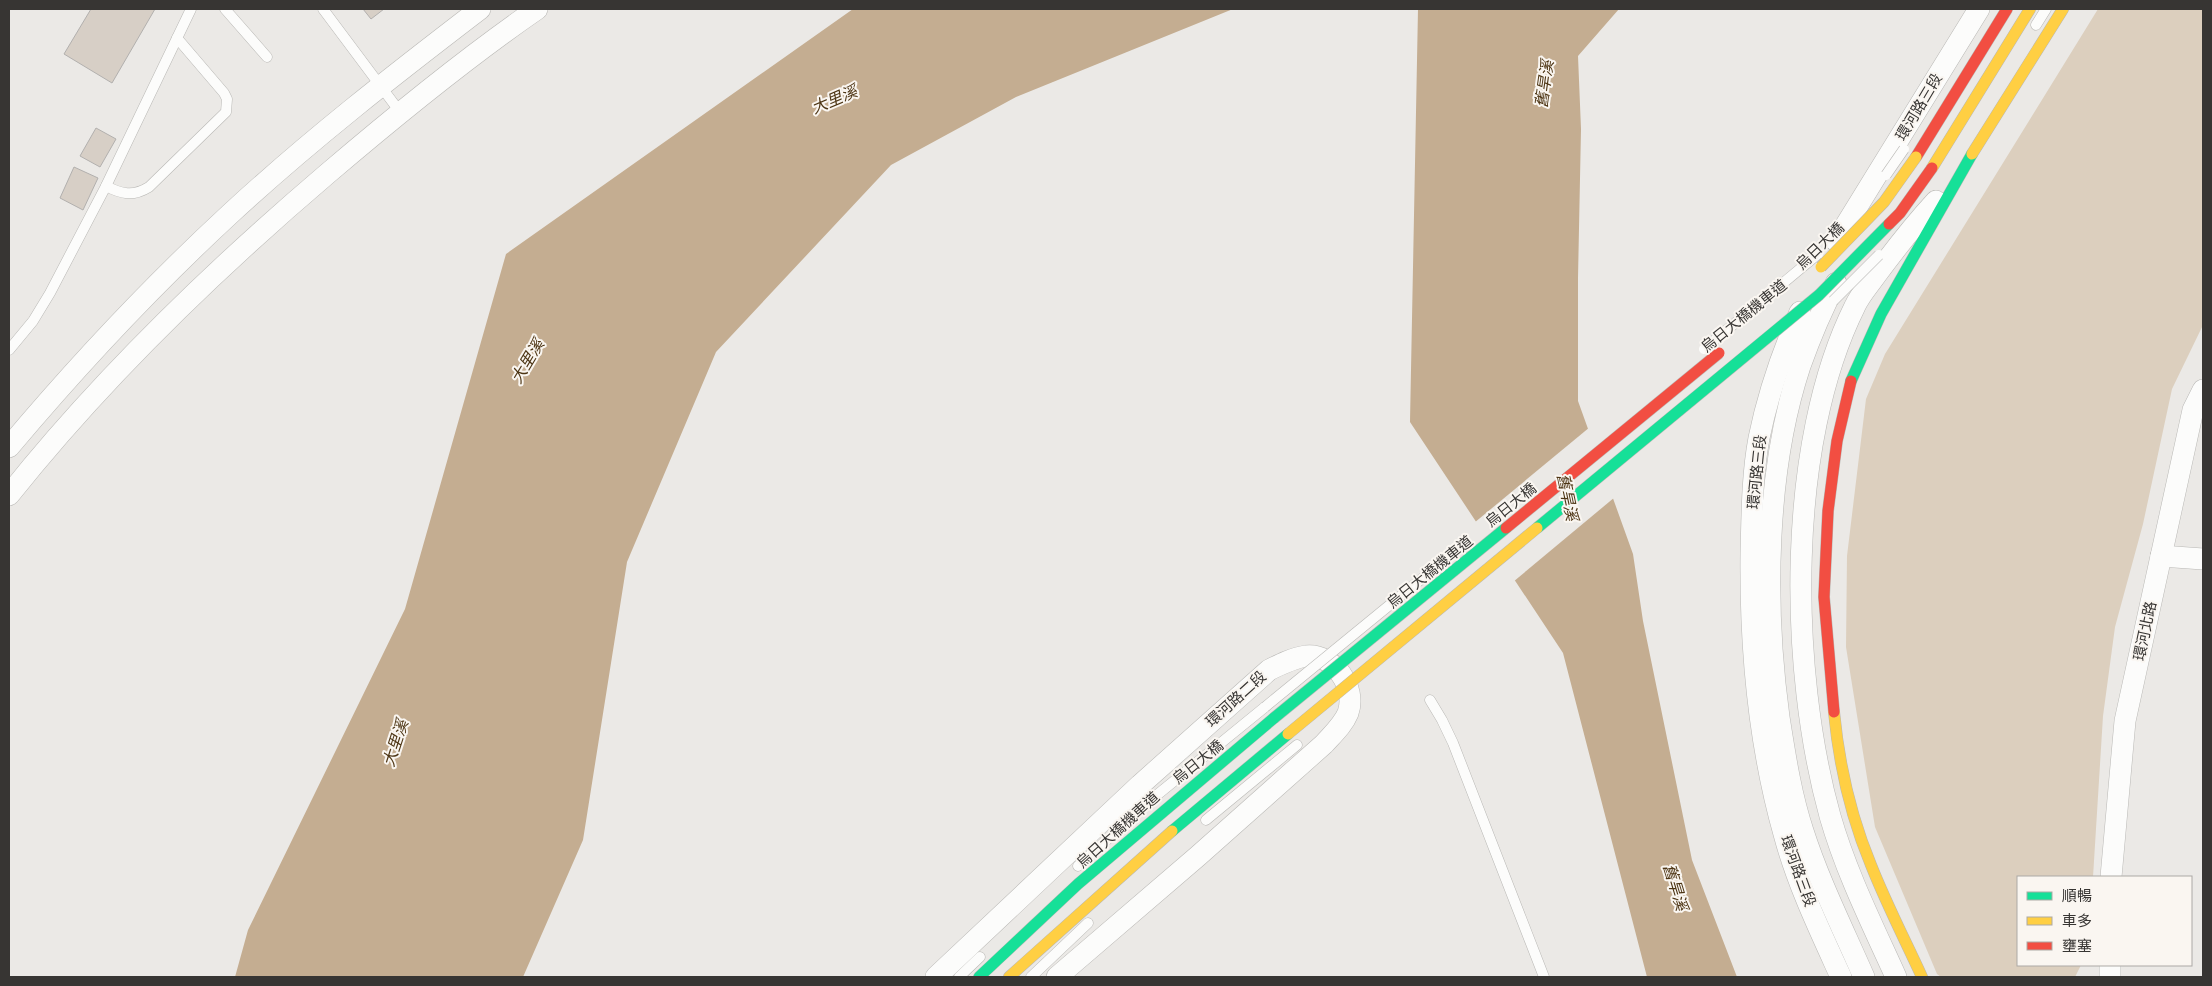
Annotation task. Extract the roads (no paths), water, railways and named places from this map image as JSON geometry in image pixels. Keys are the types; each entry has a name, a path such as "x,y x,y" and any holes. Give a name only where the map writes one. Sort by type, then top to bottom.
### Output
{"street":[{"path":"9,447 65,381 159,282 230,214 381,86 480,9"},
{"path":"9,496 89,403 167,319 253,238 400,112 490,41 537,9"},
{"name":"環河路三段","path":"1841,977 1806,898 1787,844 1765,758 1754,677 1751,599 1752,511 1759,438 1778,362 1807,294 1844,228 1979,9"},
{"name":"環河路三段","path":"1864,977 1824,887 1802,830 1784,751 1773,675 1770,598 1772,512 1784,430 1800,366 1827,300 1859,236 1996,9"},
{"name":"烏日大橋","path":"1814,274 1884,202 1916,157 2007,9"},
{"path":"1008,977 1091,900 1175,827 1819,295 1863,253 1900,213 1932,168 2030,9"},
{"path":"1922,977 1870,864 1850,802 1838,743 1830,680 1825,588 1828,511 1836,441 1853,375 1881,314 1954,183 2063,9"},
{"path":"1896,977 1849,872 1830,816 1814,748 1804,666 1802,598 1803,512 1814,437 1828,372 1856,305 1908,231 1954,183"},
{"name":"烏日大橋","path":"979,977 1078,884 1162,811 1732,343"},
{"name":"環河北路","path":"2111,876 2125,721 2193,410 2203,390"},
{"path":"2161,556 2203,559"},
{"name":"環河路二段","path":"936,977 1140,785 1269,670 1288,661 1308,656 1324,660 1341,672 1350,691 1348,712 1340,726 1324,744 1063,975"}],"lane":[{"path":"9,350 42,308 106,186 190,9"},
{"path":"225,9 267,57"},
{"path":"323,9 400,112"},
{"name":"烏日大橋機車道","path":"1693,358 1800,270 1838,236 1868,200 1904,149 1990,9"},
{"path":"2030,34 2046,9"},
{"path":"106,186 124,194 140,192 149,187 226,112 227,98 224,93 177,38"},
{"path":"1773,351 1827,306 1869,267 1909,221 1932,190"},
{"name":"烏日大橋機車道","path":"1070,873 1152,799 1448,558"},
{"path":"1335,713 1358,694"},
{"path":"1430,700 1453,743 1544,977"},
{"path":"1200,825 1304,738"},
{"path":"1031,977 1094,917"},
{"path":"959,977 986,951"}],"water":[{"name":"大里溪","path":"853,9 1233,9 1016,97 891,165 716,352 627,562 583,840 523,977 235,977 248,930 405,609 506,254"},
{"name":"舊旱溪","path":"1418,9 1619,9 1578,56 1581,129 1578,401 1633,554 1643,621 1692,860 1737,977 1647,977 1563,653 1410,422"}]}
